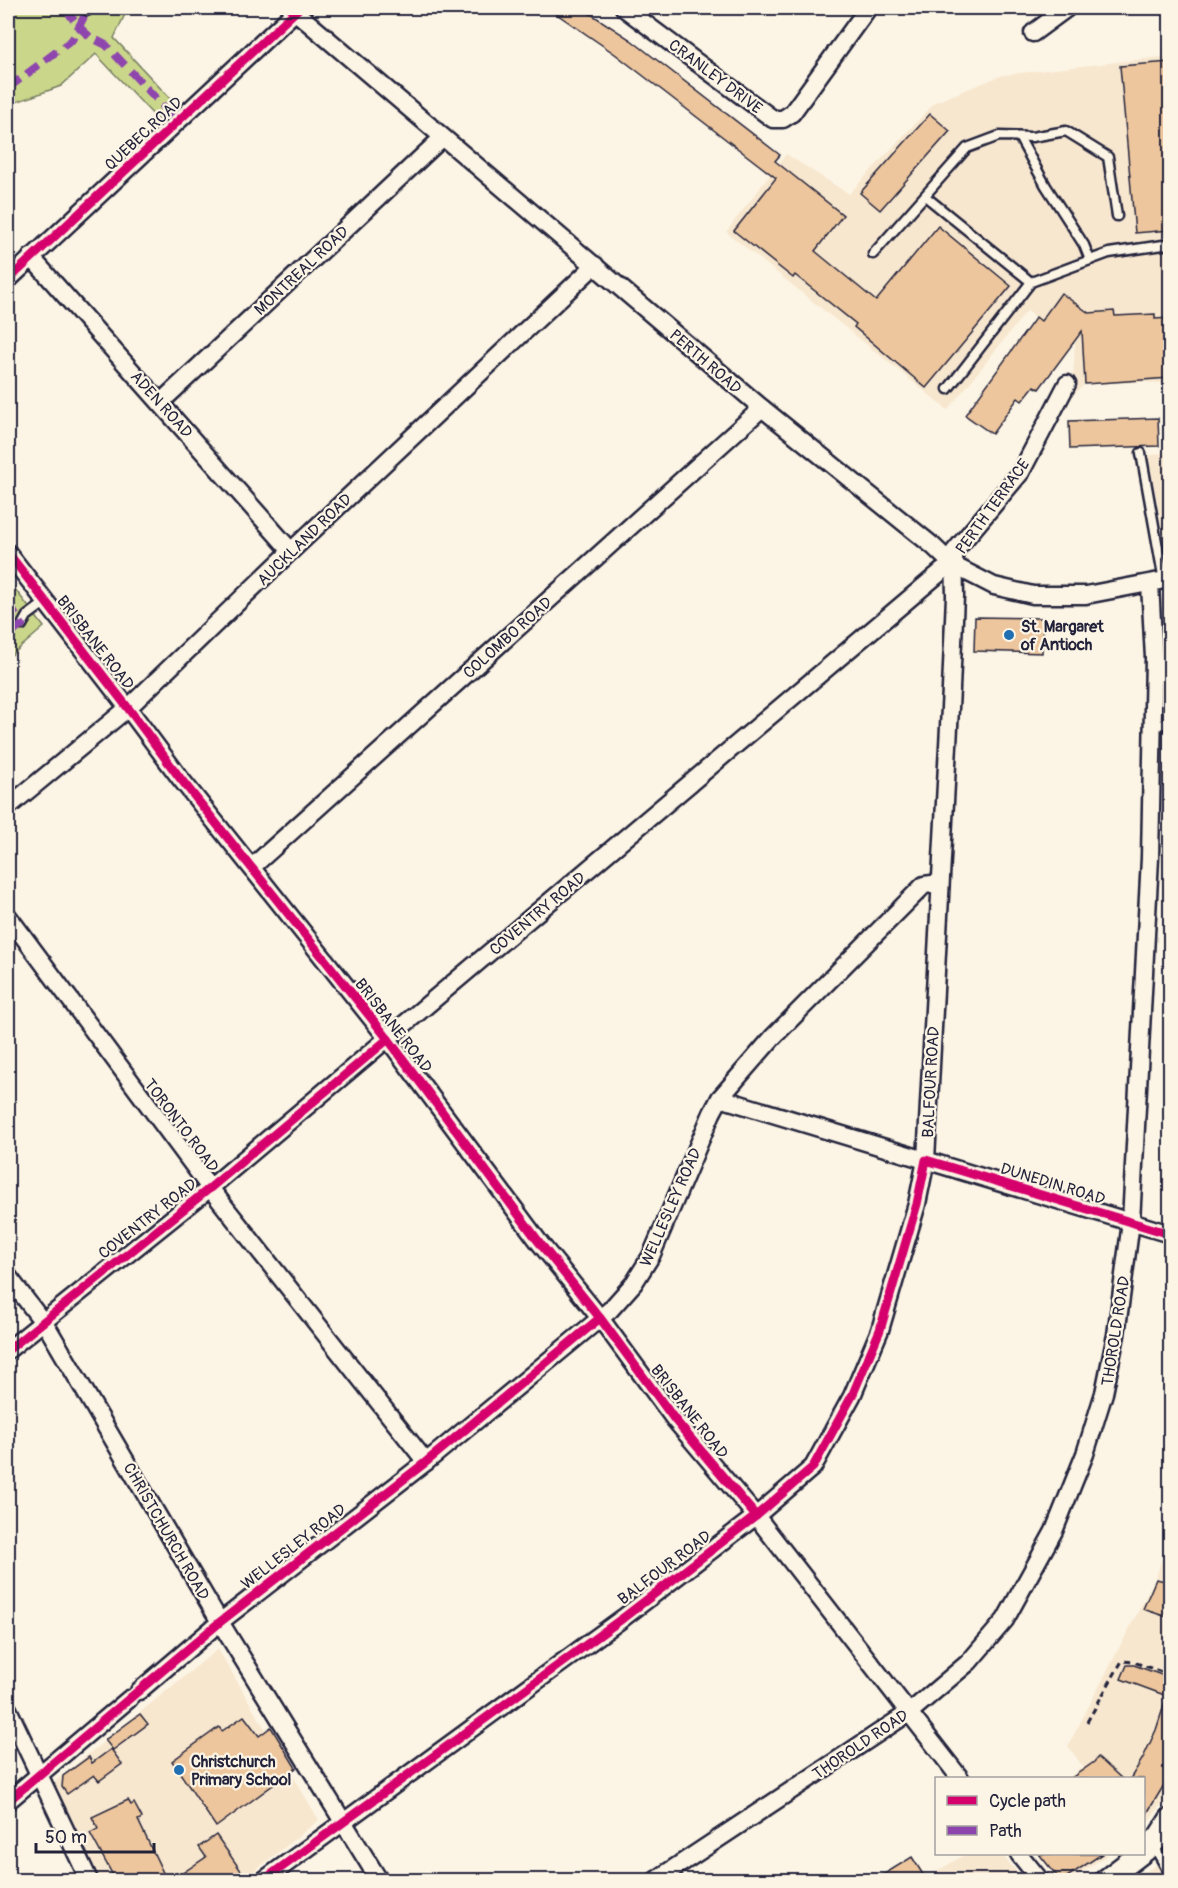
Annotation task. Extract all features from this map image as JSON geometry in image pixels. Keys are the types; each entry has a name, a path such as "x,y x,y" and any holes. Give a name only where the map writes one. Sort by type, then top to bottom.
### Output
{"street":[{"name":"CRANLEY DRIVE","path":"624,8 773,119 783,119 792,113 868,8"},
{"path":"1033,33 1067,8"},
{"name":"PERTH ROAD","path":"295,9 442,138 762,408 933,546 953,565 994,586 1034,595 1086,595 1161,581"},
{"name":"QUEBEC ROAD","path":"8,280 295,9"},
{"name":"MONTREAL ROAD","path":"161,402 442,138"},
{"name":"ADEN ROAD","path":"31,257 291,551"},
{"name":"AUCKLAND ROAD","path":"8,807 128,708 595,265"},
{"name":"PERTH TERRACE","path":"953,565 954,552 1021,472 1067,384"},
{"name":"COLOMBO ROAD","path":"252,867 762,408"},
{"name":"BRISBANE ROAD","path":"8,553 180,778 388,1039 675,1420 756,1516 959,1777"},
{"name":"BALFOUR ROAD","path":"264,1881 623,1618 756,1516 813,1467 852,1396 880,1330 917,1204 926,1160 955,608 953,565"},
{"name":"COVENTRY ROAD","path":"8,1350 41,1321 210,1188 932,579 953,565"},
{"name":"THOROLD ROAD","path":"656,1881 910,1712 969,1662 1005,1620 1054,1531 1085,1454 1104,1393 1116,1335 1131,1222 1150,858 1154,658 1161,581"},
{"name":"WELLESLEY ROAD","path":"8,1801 220,1622 426,1462 610,1310 634,1282 651,1256 720,1098 773,1037 924,885 940,883"},
{"name":"TORONTO ROAD","path":"8,916 210,1188 426,1462"},
{"name":"DUNEDIN ROAD","path":"720,1098 1170,1234"},
{"name":"CHRISTCHURCH ROAD","path":"8,1276 41,1321 89,1397 220,1622 379,1881"},
{"path":"8,1709 89,1881"},
{"path":"1145,1849 1170,1820"},
{"path":"1020,1855 1040,1881"},
{"path":"1106,1881 1138,1855"}],"lane":[{"path":"873,254 968,148 999,136 1032,137 1066,131 1108,157 1117,216"},
{"path":"1019,137 1046,186 1084,245 1090,260"},
{"path":"925,196 1031,282"},
{"path":"948,389 1031,282 1109,253 1170,243"},
{"path":"1141,453 1161,581"},
{"path":"22,625 27,616 46,602"},
{"path":"1152,725 1170,724"},
{"path":"1145,1849 1170,1875"}],"path":[{"path":"1087,1722 1122,1661 1134,1662 1170,1675"}],"shaded area":[{"path":"1170,56 1170,384 1142,382 1085,384 1072,396 1075,343 1027,311 948,410 726,232 786,154 849,194 935,102 1003,75"},
{"path":"1170,451 1170,558 1168,558 1148,456"},
{"path":"1170,1534 1170,1789 1145,1826 1145,1777 1070,1777 1083,1767 1068,1746 1156,1577"},
{"name":"Christchurch Primary School","path":"218,1649 319,1820 243,1880 101,1880 54,1782"},
{"path":"964,1855 1003,1855 1023,1880 886,1880 883,1874 913,1858 927,1877"},
{"path":"1039,1855 1108,1855 1070,1880 1058,1880"},
{"path":"1170,1856 1170,1880 1133,1880"}],"green space":[{"path":"8,8 126,8 114,38 175,104 158,120 96,54 61,86 8,105"},
{"path":"8,580 44,627 8,658"}],"building":[{"path":"548,8 582,8 631,40 780,155 775,161 843,215 815,251 876,301 938,226 1011,286 926,388 854,327 856,324 795,275 793,278 734,231 776,178 615,54"},
{"path":"1170,62 1170,230 1135,233 1120,66"},
{"path":"930,114 950,131 880,210 860,193"},
{"path":"1061,293 1089,313 1114,311 1115,316 1155,314 1155,319 1170,318 1170,378 1085,384 1082,331 1039,389 1034,386 1022,401 1018,398 992,434 965,415 1036,317 1041,321"},
{"path":"1158,418 1159,446 1070,449 1069,421"},
{"name":"St. Margaret of Antioch","path":"975,617 1043,618 1042,653 974,651"},
{"path":"1156,1579 1170,1582 1170,1618 1143,1609"},
{"path":"1127,1665 1134,1665 1170,1678 1170,1775 1145,1817 1145,1777 1131,1777 1156,1730 1167,1696 1121,1679"},
{"path":"140,1714 148,1724 113,1750 105,1740"},
{"path":"244,1716 259,1736 271,1727 296,1768 216,1827 172,1761 219,1727 222,1731"},
{"path":"111,1749 122,1764 99,1781 94,1775 67,1794 62,1787 63,1776 89,1757 92,1763"},
{"path":"1098,1757 1120,1777 1073,1777"},
{"path":"128,1800 131,1805 134,1803 142,1818 138,1820 167,1881 116,1881 90,1833 98,1829 92,1817"},
{"path":"216,1835 244,1875 236,1881 171,1881 206,1857 199,1847"},
{"path":"1040,1855 1100,1855 1061,1881"},
{"path":"912,1857 927,1881 873,1881"}],"marked path":[{"path":"65,8 78,26 90,37 106,45 178,122"},
{"path":"8,88 72,40 87,11"},
{"path":"8,603 22,625 8,636"}],"cycle path":[{"path":"8,280 299,8"},
{"path":"8,553 180,778 388,1039 675,1420 756,1516"},
{"path":"8,1350 210,1188 388,1039"},
{"path":"264,1880 623,1618 756,1516 813,1467 852,1396 880,1330 917,1204 926,1160 1170,1234"},
{"path":"8,1801 220,1622 426,1462 600,1318"}],"place":[{"name":"St. Margaret of Antioch","path":"1009,635"},
{"name":"Christchurch Primary School","path":"179,1770"}]}
